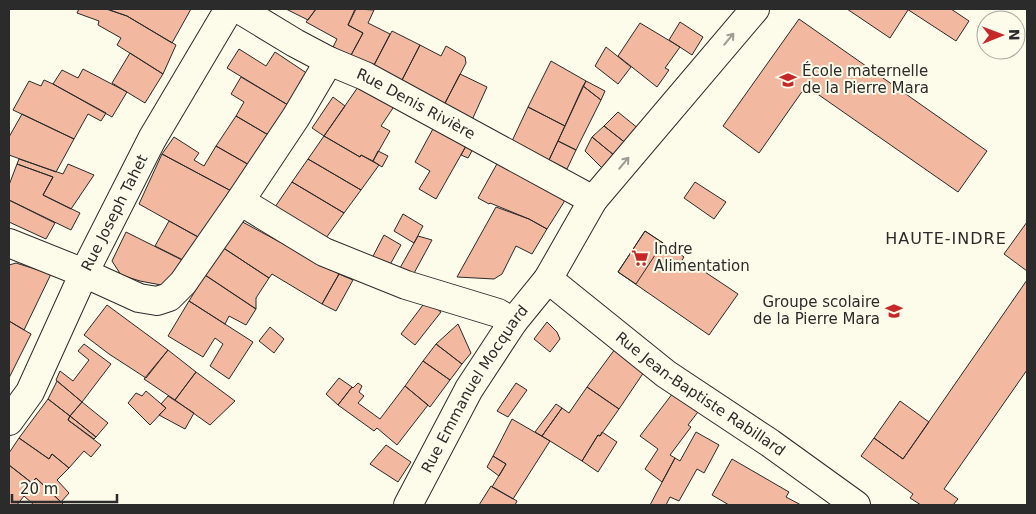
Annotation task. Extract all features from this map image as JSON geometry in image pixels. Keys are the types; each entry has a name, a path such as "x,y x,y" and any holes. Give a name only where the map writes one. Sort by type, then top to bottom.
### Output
{"street":[{"name":"Rue Joseph Tahet","path":"9,421 30,392 84,273 152,140 229,9"},
{"name":"Rue Denis Rivière","path":"239,9 295,43 329,61 365,76 593,200"},
{"path":"548,279 593,200 754,9"},
{"path":"9,243 84,273 139,298 157,300 170,297 183,283 240,202 296,117 329,61"},
{"path":"240,202 324,252 406,285 498,313 513,322"},
{"name":"Rue Emmanuel Mocquard","path":"408,505 469,389 513,322 548,279"},
{"name":"Rue Jean-Baptiste Rabillard","path":"548,279 666,374 770,443 856,505"}],"building":[{"path":"79,9 106,9 127,16 176,45 163,74 117,45 121,38 98,25 99,21 77,13"},
{"path":"110,9 191,9 172,43 127,16"},
{"path":"286,9 316,9 308,20"},
{"path":"316,9 355,9 348,25 363,33 350,57 332,49 337,39 306,22"},
{"path":"356,9 374,10 368,23 390,34 373,67 350,57 363,33 348,25"},
{"path":"847,9 907,9 908,10 890,38"},
{"path":"907,9 951,9 969,21 956,41"},
{"path":"799,19 987,151 958,192 806,86 759,153 723,126"},
{"path":"680,22 703,37 692,55 669,40"},
{"path":"640,23 680,47 665,68 669,70 657,87 618,56"},
{"path":"392,31 420,45 401,82 373,67"},
{"path":"420,45 441,56 446,46 465,57 466,63 444,105 401,82"},
{"path":"606,47 631,67 618,84 595,66"},
{"path":"239,49 266,66 275,52 308,74 288,105 227,68"},
{"path":"130,53 163,74 145,103 112,83"},
{"path":"551,61 586,81 565,126 528,107"},
{"path":"83,69 127,92 112,117 53,84 62,70 78,78"},
{"path":"460,74 487,87 472,120 444,105"},
{"path":"241,77 288,105 270,136 236,116 244,102 231,94"},
{"path":"44,80 106,113 101,121 88,114 74,139 13,110 29,81 41,86"},
{"path":"586,81 605,91 601,100 583,86"},
{"path":"583,86 601,100 576,150 558,141"},
{"path":"358,87 395,105 381,126 390,131 373,161 361,155 360,157 324,136"},
{"path":"333,97 345,106 324,136 312,128"},
{"path":"528,107 565,126 549,160 512,141"},
{"path":"618,112 639,129 627,144 604,126"},
{"path":"22,114 74,139 56,172 9,155 9,137"},
{"path":"236,116 270,136 251,166 216,146"},
{"path":"604,126 627,144 615,156 592,137"},
{"path":"434,127 466,146 436,199 419,189 430,171 415,162"},
{"path":"324,136 360,157 361,155 379,165 361,190 308,159"},
{"path":"174,137 199,153 194,160 204,166 216,146 251,166 235,193 162,154"},
{"path":"592,137 615,156 603,169 585,151"},
{"path":"558,141 576,150 567,169 549,160"},
{"path":"466,146 473,149 468,158 461,155"},
{"path":"378,151 388,156 382,167 373,161"},
{"path":"162,154 235,193 205,241 139,204"},
{"path":"19,159 63,174 68,164 94,175 71,209 43,195 53,177 17,164"},
{"path":"308,159 361,190 344,213 292,182"},
{"path":"498,162 564,198 564,202 547,229 529,219 478,198"},
{"path":"17,164 53,177 43,195 80,213 71,230 9,200 9,185"},
{"path":"292,182 344,213 326,238 275,207"},
{"path":"695,182 726,202 714,219 684,198"},
{"path":"9,200 55,223 46,239 9,222"},
{"path":"496,207 529,219 547,229 532,254 516,246 502,274 494,279 457,277"},
{"path":"403,214 423,226 414,243 394,231"},
{"path":"237,219 339,274 322,304 272,274 269,278 222,247"},
{"path":"169,221 202,239 187,262 155,246"},
{"path":"1027,222 1027,271 1004,254"},
{"path":"645,231 684,257 682,260 698,270 699,268 738,294 709,335 618,272"},
{"name":"Indre Alimentation","path":"645,231 663,243 636,284 618,272"},
{"path":"126,232 182,260 167,281 161,285 121,275 112,261"},
{"path":"384,235 401,245 387,270 370,262"},
{"path":"418,236 432,240 413,275 396,275"},
{"path":"222,247 269,278 256,298 256,309 205,275"},
{"path":"16,263 51,274 24,330 9,321 9,265"},
{"path":"339,274 353,280 336,311 322,304"},
{"path":"205,275 256,309 246,325 229,316 225,324 189,301"},
{"path":"1027,280 1027,370 944,489 958,499 953,505 921,505 910,498 913,494 861,456 874,438 903,459"},
{"path":"189,301 253,342 229,379 210,366 223,344 215,338 203,357 168,336"},
{"path":"426,301 441,312 415,345 401,334"},
{"path":"107,305 168,350 146,378 84,335"},
{"path":"9,321 31,334 9,378"},
{"path":"547,322 557,332 560,339 550,352 534,339"},
{"path":"458,324 471,353 462,364 436,344"},
{"path":"270,327 284,339 274,353 259,341"},
{"path":"84,344 111,364 82,402 56,380 60,371 73,381 89,360 78,351"},
{"path":"436,344 462,364 450,380 423,361"},
{"path":"615,349 646,369 619,409 587,387"},
{"path":"168,350 196,372 175,400 144,379"},
{"path":"423,361 450,380 430,407 405,386"},
{"path":"196,372 235,401 210,425 175,400"},
{"path":"339,378 352,387 338,405 326,394"},
{"path":"57,381 82,402 70,416 48,399"},
{"path":"358,383 362,386 359,392 364,396 358,403 380,419 405,386 428,405 397,445 377,428 374,431 338,405 352,387"},
{"path":"516,383 527,390 508,417 497,411"},
{"path":"587,387 619,409 600,436 598,435 582,461 542,436 562,408 569,413"},
{"path":"676,389 701,408 688,425 691,427 670,455 675,458 662,482 645,469 658,449 640,436"},
{"path":"146,391 166,408 150,425 128,403 136,393 142,396"},
{"path":"168,396 194,413 185,429 159,415 166,408 161,404"},
{"path":"48,399 70,416 68,420 101,445 91,457 84,451 69,468 52,454 49,459 19,438"},
{"path":"900,401 929,422 903,459 874,438"},
{"path":"82,402 108,423 96,437 70,416"},
{"path":"556,404 562,408 542,436 535,432"},
{"path":"70,416 96,437 94,439 68,420"},
{"path":"512,419 550,441 513,499 492,487 506,464 493,456"},
{"path":"602,432 617,442 598,472 582,461 598,435 600,436"},
{"path":"696,432 719,445 704,473 697,469 679,501 670,497 666,505 650,505 675,458 680,461"},
{"path":"19,438 49,459 52,454 69,468 57,480 69,493 61,502 36,478 32,483 9,465 9,453"},
{"path":"386,445 411,462 398,482 370,464"},
{"path":"493,456 506,464 499,476 487,467"},
{"path":"732,459 789,492 786,497 801,505 729,505 712,495"},
{"path":"9,465 32,483 36,478 64,505 34,505 24,496 17,505 9,505"},
{"path":"491,486 517,501 515,505 479,505"}],"place":[{"name":"École maternelle de la Pierre Mara","path":"788,80"},
{"name":"Indre Alimentation","path":"640,258"},
{"name":"Groupe scolaire de la Pierre Mara","path":"894,311"}],"district":[{"name":"HAUTE-INDRE","path":"946,238"}]}
